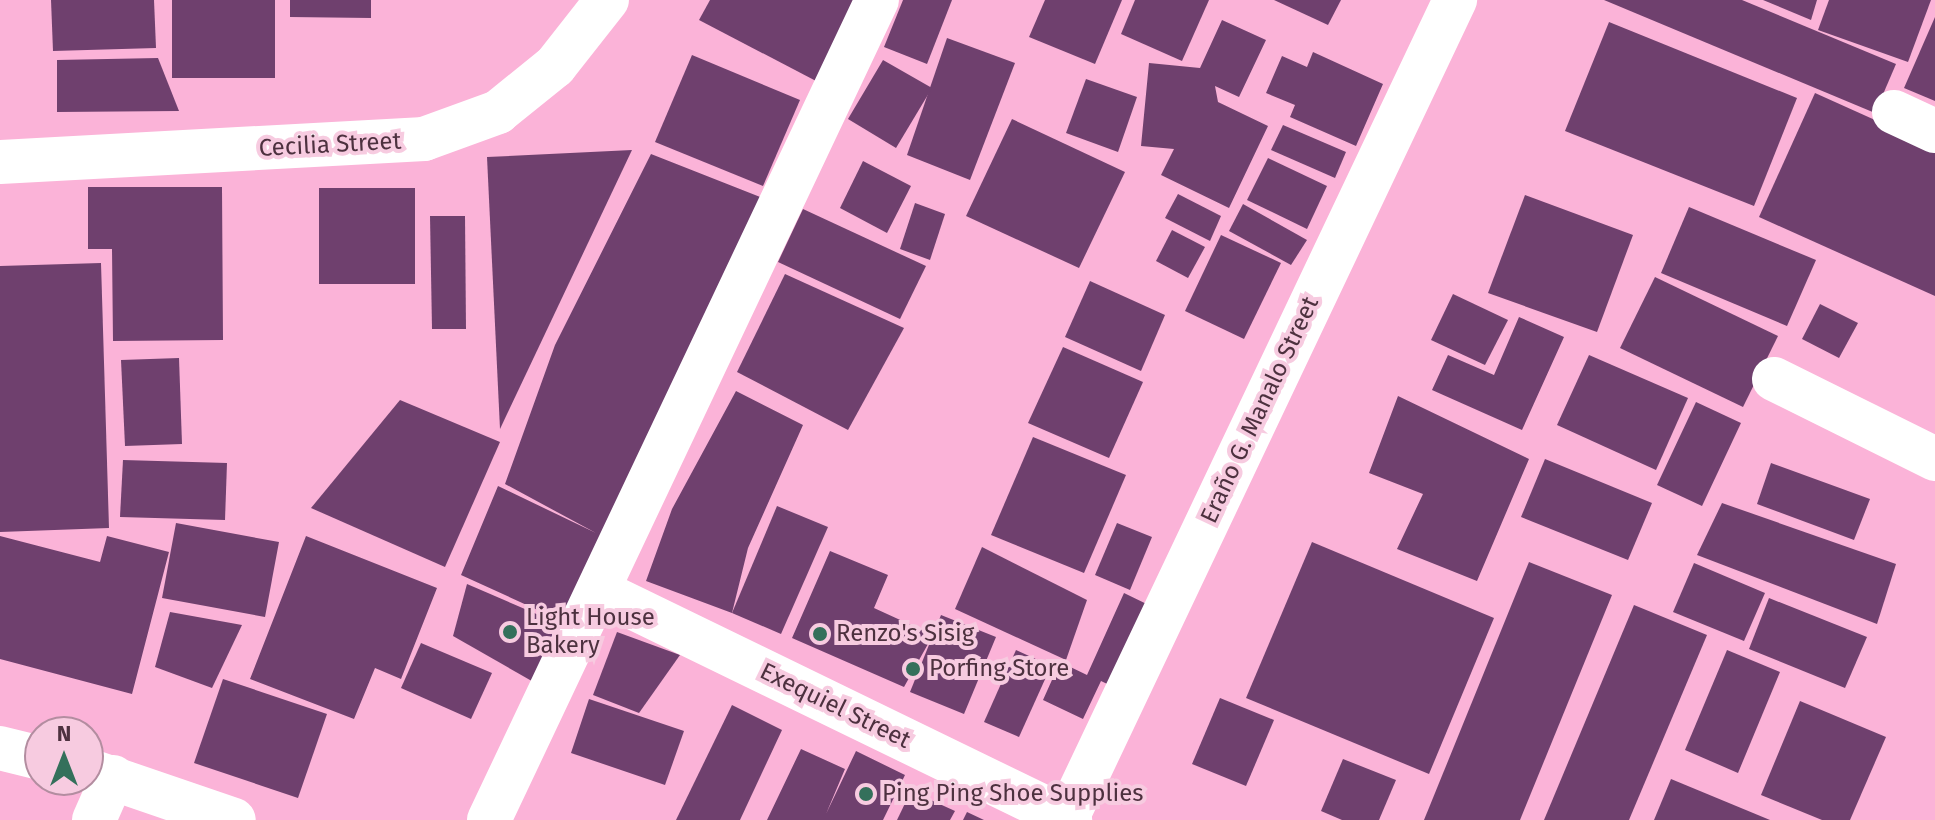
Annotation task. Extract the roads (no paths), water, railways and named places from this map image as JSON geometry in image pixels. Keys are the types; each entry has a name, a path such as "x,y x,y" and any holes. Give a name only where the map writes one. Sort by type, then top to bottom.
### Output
{"street":[{"name":"Cecilia Street","path":"0,162 424,139 498,112 555,66 607,0"},
{"path":"489,820 877,0"},
{"name":"Eraño G. Manalo Street","path":"1068,819 1455,0"},
{"path":"1894,112 1935,131"},
{"path":"1774,379 1935,459"},
{"name":"Exequiel Street","path":"599,591 1068,819"},
{"path":"0,748 24,754"},
{"path":"104,775 234,820"},
{"path":"94,820 98,796"}],"place":[{"name":"Light House Bakery","path":"510,632"},
{"name":"Renzo's Sisig","path":"820,634"},
{"name":"Porfing Store","path":"913,669"},
{"name":"Ping Ping Shoe Supplies","path":"866,794"}]}
